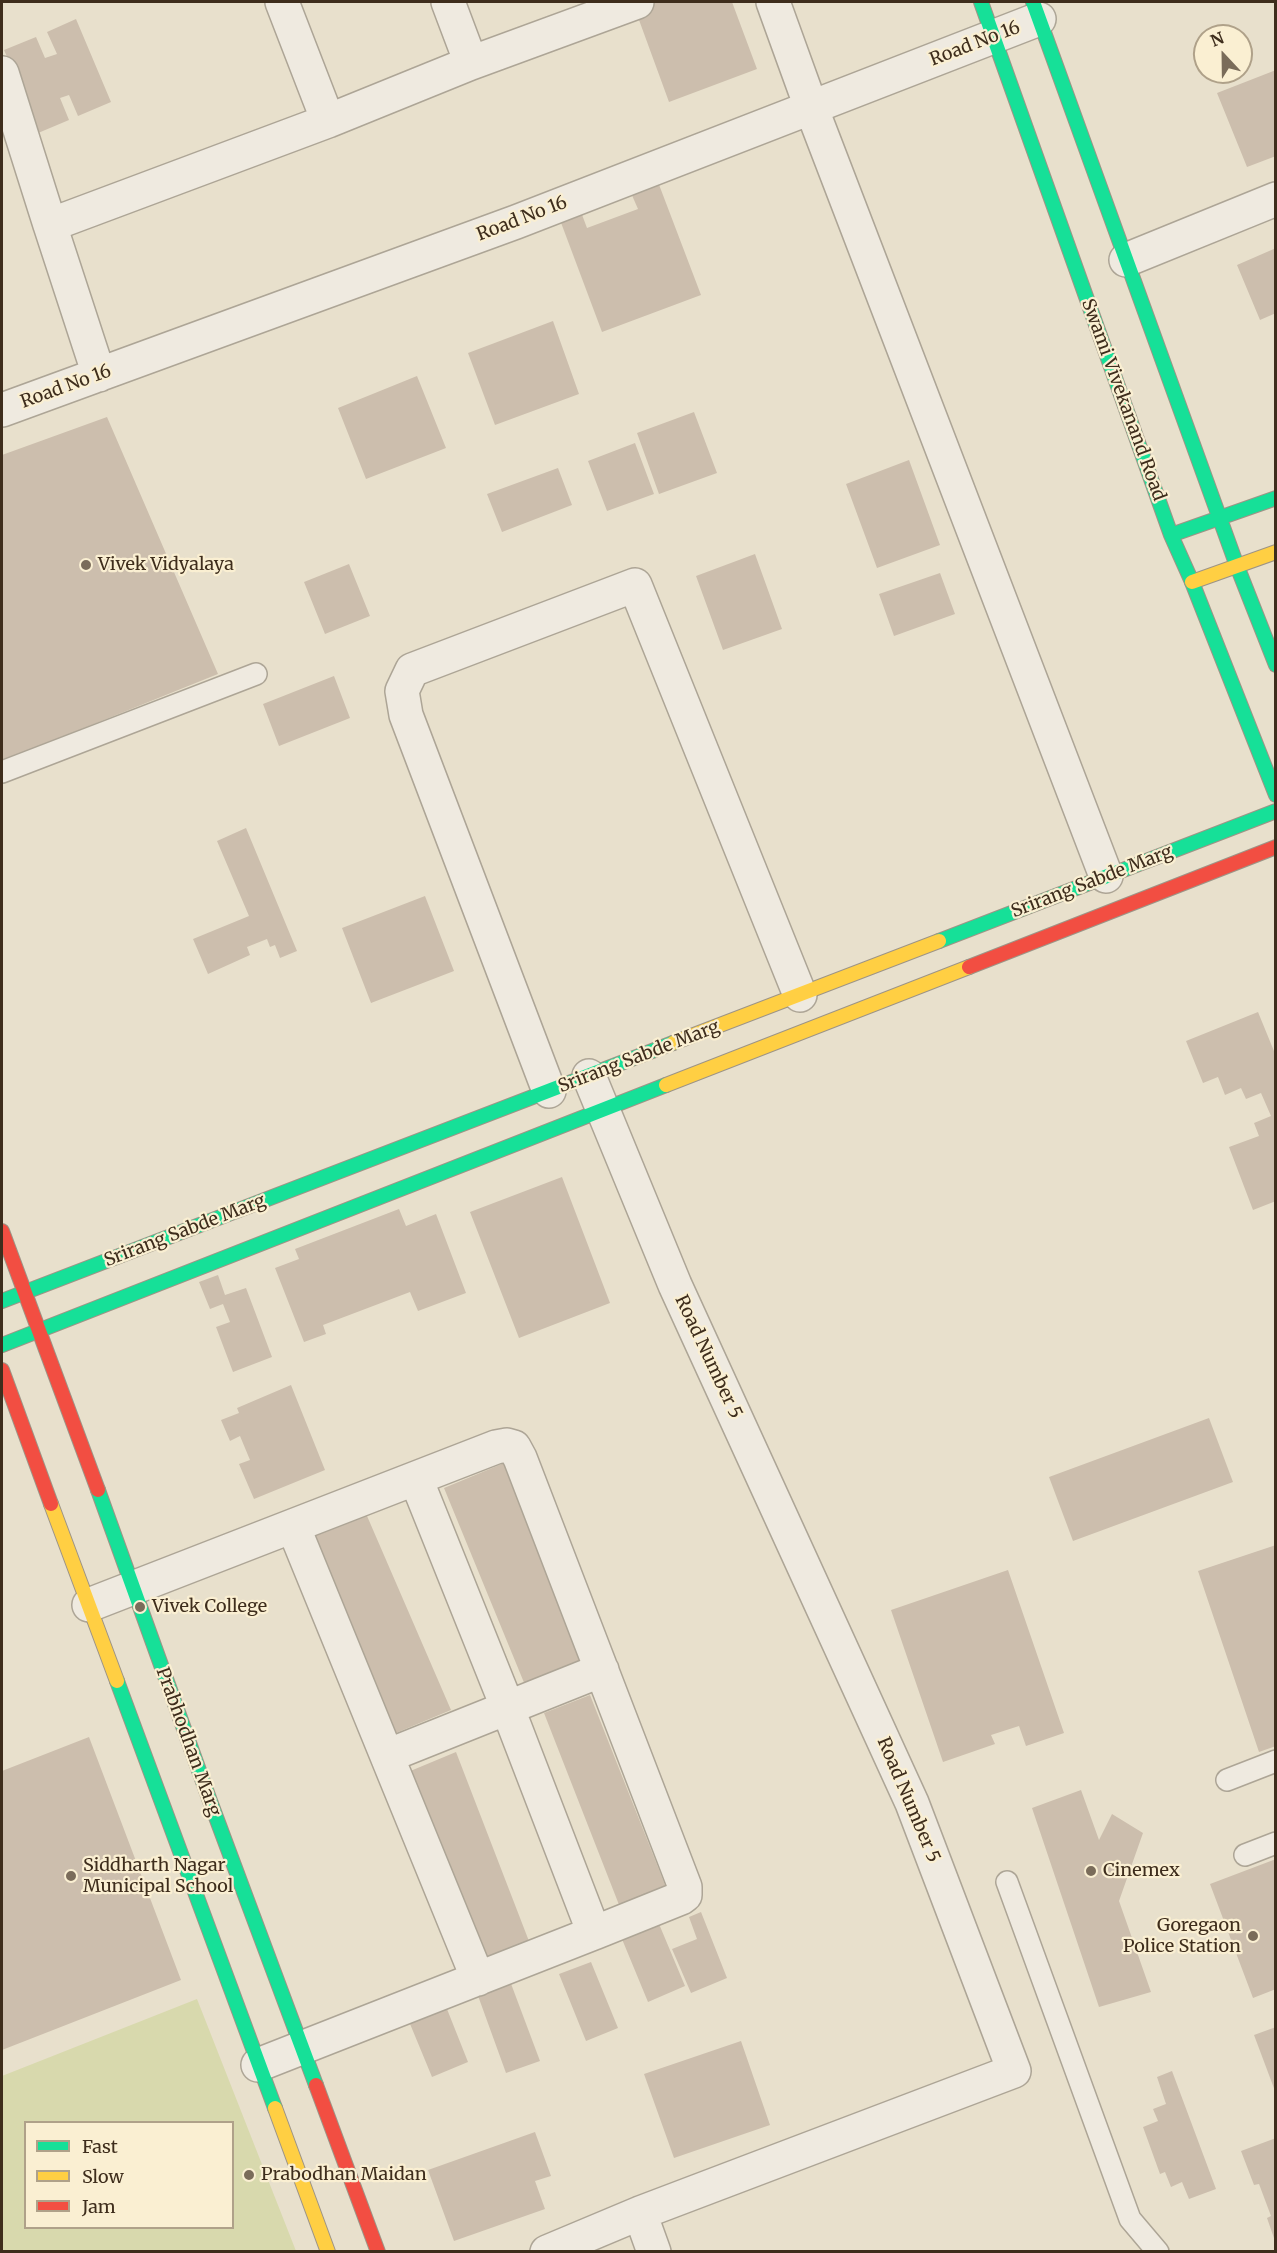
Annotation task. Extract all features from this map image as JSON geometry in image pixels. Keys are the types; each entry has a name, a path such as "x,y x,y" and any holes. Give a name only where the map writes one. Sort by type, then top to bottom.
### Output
{"street":[{"path":"282,2 328,121"},
{"path":"448,2 471,63"},
{"path":"50,225 328,121 471,63 637,2"},
{"path":"773,2 810,107 1106,876"},
{"name":"Swami Vivekanand Road","path":"981,2 1172,535 1275,795"},
{"path":"1036,10 1275,665"},
{"name":"Road No 16","path":"2,410 505,226 993,38 1036,10"},
{"path":"2,73 99,375"},
{"path":"1126,260 1275,199"},
{"path":"1172,535 1275,498"},
{"path":"1192,582 1275,552"},
{"path":"549,1091 406,715 402,691 412,670 635,585 800,994"},
{"name":"Srirang Sabde Marg","path":"2,1301 1275,811"},
{"name":"Srirang Sabde Marg","path":"2,1345 1275,847"},
{"name":"Road Number 5","path":"547,2252 640,2213 1014,2071 912,1803 675,1285 589,1076"},
{"name":"Prabhodhan Marg","path":"2,1231 40,1331 72,1433 134,1588 247,1918 303,2048 378,2252"},
{"path":"2,1370 35,1447 89,1605 215,1930 258,2065 328,2252"},
{"path":"89,1605 496,1447 507,1444 514,1447 686,1892 681,1898 258,2065"},
{"path":"416,1479 594,1933"},
{"path":"293,1526 478,1979"},
{"path":"387,1756 602,1670"},
{"path":"640,2213 654,2252"}],"lane":[{"path":"2,772 256,674"},
{"path":"1227,1780 1275,1761"},
{"path":"1245,1855 1275,1844"},
{"path":"1007,1882 1130,2219 1158,2252"}],"green space":[{"name":"Prabodhan Maidan","path":"197,1999 296,2251 2,2251 2,2076"}],"building":[{"path":"656,2 732,2 757,69 669,102 635,9"},
{"path":"76,19 111,102 78,116 69,95 60,98 69,120 31,136 14,72 4,50 36,37 45,58 57,54 47,32"},
{"path":"1276,70 1276,156 1247,167 1217,93 1240,84 1253,84 1253,79"},
{"path":"658,182 701,295 602,332 560,220 581,212 587,228 638,209 631,193"},
{"path":"1276,248 1276,313 1260,320 1237,265"},
{"path":"553,321 579,394 495,425 468,353"},
{"path":"417,376 446,448 366,479 338,408"},
{"path":"694,412 717,473 659,494 637,433"},
{"name":"Vivek Vidyalaya","path":"107,417 218,674 2,761 2,455"},
{"path":"635,443 654,494 607,511 588,461"},
{"path":"909,460 940,545 877,568 846,484"},
{"path":"558,468 572,505 502,532 487,494"},
{"path":"755,554 782,629 723,650 696,576"},
{"path":"349,564 370,616 325,634 304,582"},
{"path":"940,573 955,614 894,636 879,594"},
{"path":"334,676 350,718 279,746 263,704"},
{"path":"246,828 297,951 280,958 275,945 270,947 267,939 247,947 250,955 208,974 193,939 249,916 217,841"},
{"path":"425,896 454,971 371,1003 342,928"},
{"path":"1258,1012 1276,1056 1276,1201 1253,1210 1229,1147 1259,1136 1254,1123 1271,1116 1261,1093 1246,1099 1241,1088 1225,1095 1218,1077 1203,1083 1186,1041"},
{"path":"562,1177 610,1303 519,1338 470,1212"},
{"path":"399,1209 406,1226 436,1214 466,1293 418,1311 410,1292 323,1325 326,1334 304,1342 275,1268 299,1259 295,1249"},
{"path":"218,1275 225,1295 246,1288 272,1357 233,1372 216,1327 230,1322 223,1304 210,1309 199,1282"},
{"path":"291,1385 325,1470 254,1499 239,1464 250,1460 240,1436 230,1441 221,1420 239,1413 237,1408"},
{"path":"1209,1418 1233,1482 1073,1541 1049,1477"},
{"path":"509,1461 589,1658 525,1685 444,1488"},
{"path":"364,1509 451,1710 391,1735 305,1535"},
{"path":"1276,1545 1276,1746 1259,1752 1198,1571"},
{"path":"1008,1570 1064,1733 1026,1746 1019,1726 991,1735 995,1744 943,1762 891,1610"},
{"path":"590,1695 669,1895 623,1915 544,1713"},
{"name":"Siddharth Nagar Municipal School","path":"89,1737 181,1980 2,2050 2,1771"},
{"path":"456,1752 532,1949 485,1968 408,1772"},
{"name":"Cinemex","path":"1081,1790 1099,1840 1112,1814 1143,1833 1119,1901 1151,1992 1099,2007 1032,1808"},
{"name":"Goregaon Police Station","path":"1276,1859 1276,1989 1253,1998 1210,1884"},
{"path":"654,1912 685,1986 648,2002 617,1927"},
{"path":"701,1912 727,1978 691,1993 672,1949 697,1939 689,1917"},
{"path":"591,1962 618,2028 586,2041 559,1974"},
{"path":"510,1981 540,2061 506,2073 477,1993"},
{"path":"445,2004 468,2062 432,2077 408,2019"},
{"path":"1276,2027 1276,2091 1275,2091 1254,2035"},
{"path":"741,2041 770,2125 674,2158 644,2074"},
{"path":"1172,2071 1216,2189 1189,2199 1182,2182 1171,2187 1165,2172 1160,2174 1143,2127 1158,2121 1153,2109 1166,2104 1157,2077"},
{"path":"535,2132 551,2176 535,2181 545,2209 454,2241 428,2170"},
{"path":"1276,2138 1275,2241 1267,2218 1271,2216 1259,2184 1254,2185 1241,2151"}],"traffic: fast":[{"path":"981,2 1171,535 1192,582 1276,795"},
{"path":"1033,2 1237,566 1276,665"},
{"path":"1171,535 1276,498"},
{"path":"939,941 1276,811"},
{"path":"2,1301 673,1043"},
{"path":"2,1345 666,1085"},
{"path":"98,1490 210,1801 316,2085"},
{"path":"117,1681 275,2108"}],"traffic: slow":[{"path":"1192,582 1276,552"},
{"path":"673,1043 939,941"},
{"path":"666,1085 969,967"},
{"path":"51,1504 117,1681"},
{"path":"275,2108 328,2252"}],"traffic: jam":[{"path":"969,967 1276,847"},
{"path":"2,1231 98,1490"},
{"path":"2,1370 51,1504"},
{"path":"316,2085 378,2252"}],"place":[{"name":"Vivek Vidyalaya","path":"86,565"},
{"name":"Vivek College","path":"140,1607"},
{"name":"Cinemex","path":"1091,1871"},
{"name":"Siddharth Nagar Municipal School","path":"71,1876"},
{"name":"Goregaon Police Station","path":"1253,1936"},
{"name":"Prabodhan Maidan","path":"249,2175"}]}
